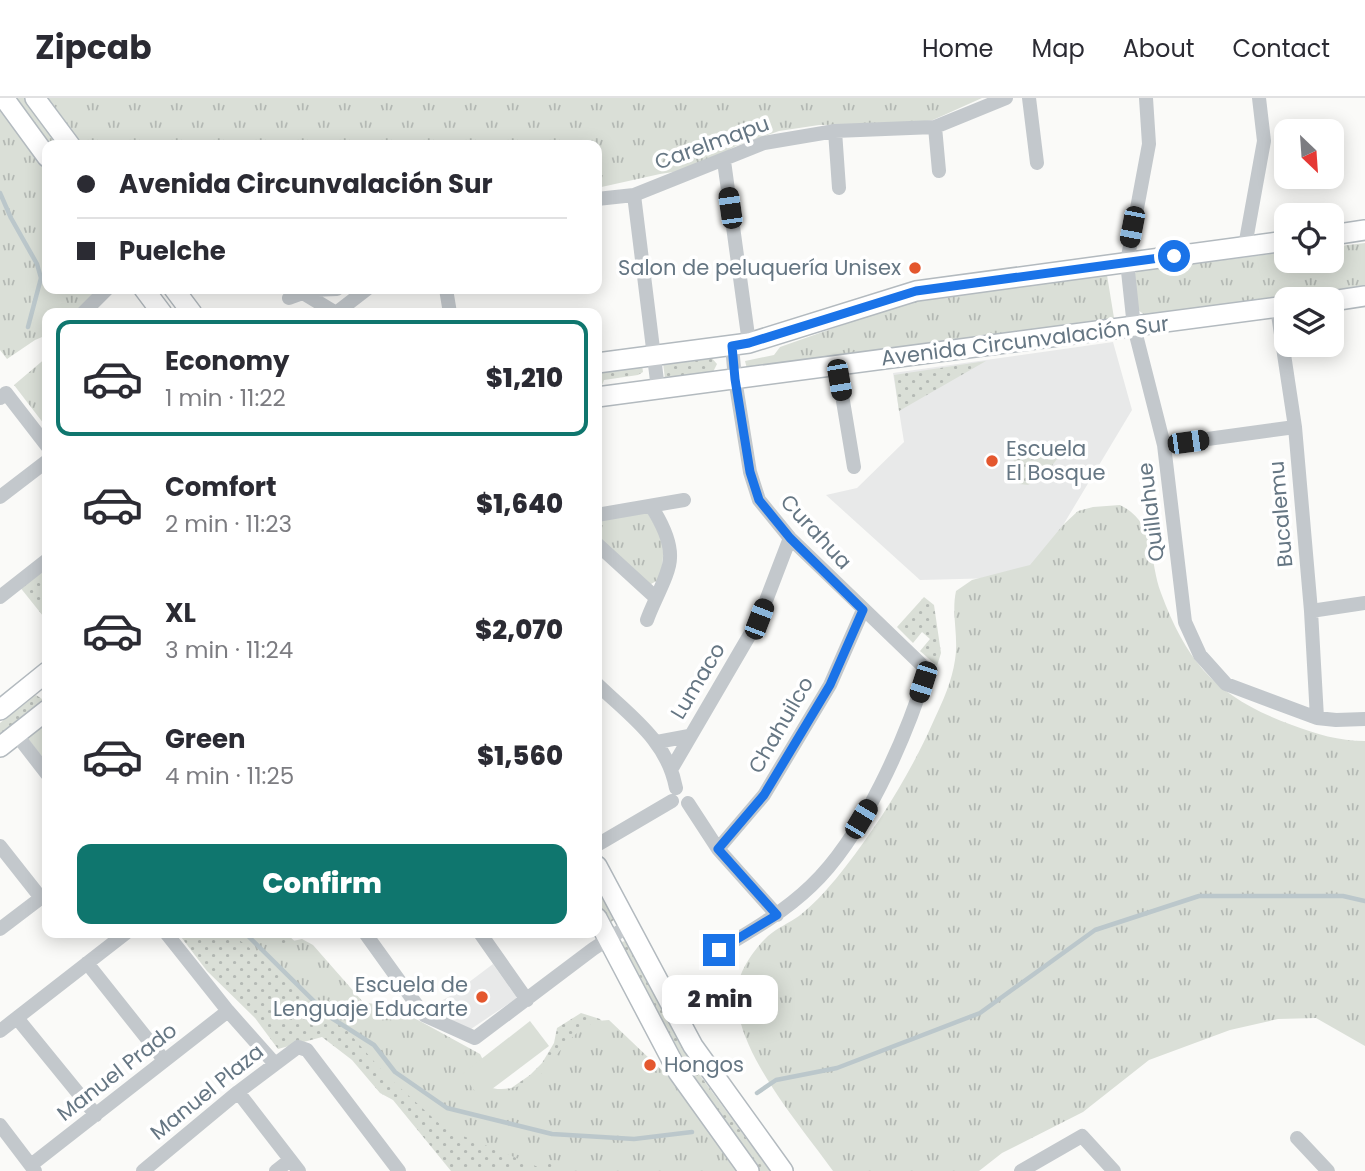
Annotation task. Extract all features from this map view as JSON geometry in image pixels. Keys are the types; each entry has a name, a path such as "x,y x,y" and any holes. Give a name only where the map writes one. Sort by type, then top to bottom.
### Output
{"main road":[{"path":"4,98 42,151"},
{"path":"35,98 66,140"},
{"path":"1344,233 1365,230"},
{"path":"602,362 741,345 916,291 1274,242"},
{"path":"1344,299 1365,296"},
{"name":"Avenida Circunvalación Sur","path":"602,396 1274,308"},
{"path":"0,710 42,679"},
{"path":"0,747 42,714"},
{"path":"602,876 693,1046 783,1171"},
{"path":"602,928 678,1072 749,1171"}],"street":[{"name":"Carelmapu","path":"602,198 634,195 764,142 835,131 935,127 1006,98"},
{"path":"1029,98 1037,163"},
{"name":"Quillahue","path":"1146,98 1149,144 1127,262 1134,327 1164,445 1185,622 1200,655 1226,684 1317,718 1365,719"},
{"path":"1245,246 1263,151 1259,98"},
{"path":"935,127 939,172"},
{"path":"835,131 839,188"},
{"name":"Curahua","path":"724,160 741,345 735,379 750,472 759,500 790,538 927,670 900,747 851,834 813,885 777,915"},
{"path":"634,195 658,389"},
{"path":"87,308 102,294"},
{"path":"289,298 298,294"},
{"path":"306,294 328,308"},
{"path":"342,308 361,294"},
{"name":"Bucalemu","path":"1287,357 1311,611 1317,718"},
{"path":"837,365 854,467"},
{"path":"0,398 6,393 42,440"},
{"path":"1164,445 1295,427"},
{"path":"0,497 42,465"},
{"path":"602,514 684,500"},
{"path":"647,620 663,583 670,558 668,543 651,506"},
{"name":"Lumaco","path":"672,768 759,619 790,538"},
{"path":"602,549 655,597"},
{"path":"0,597 42,564"},
{"path":"1311,611 1365,603"},
{"name":"Chahuilco","path":"718,849 764,795 830,685 863,610"},
{"path":"602,689 657,742 672,768 674,795"},
{"path":"16,734 42,768"},
{"path":"657,742 689,736"},
{"path":"602,842 683,788 688,791 688,803 718,849 777,915 719,950"},
{"path":"0,846 42,894"},
{"path":"0,929 42,898"},
{"path":"369,938 424,1015 475,1038 628,926"},
{"path":"0,1031 120,938"},
{"path":"170,938 228,1011 275,1064"},
{"path":"484,938 527,1000"},
{"path":"87,963 164,1060"},
{"name":"Manuel Prado","path":"33,1168 228,1011"},
{"path":"17,1018 96,1115"},
{"name":"Manuel Plaza","path":"143,1171 237,1092 298,1047 307,1050 399,1171"},
{"path":"237,1092 294,1165 276,1171"},
{"path":"0,1125 33,1168"},
{"path":"1021,1171 1082,1136 1114,1171"},
{"path":"1297,1138 1328,1171"}],"shaded area":[{"name":"Escuela El Bosque","path":"1113,342 1132,410 1032,577 920,580 826,495 857,488 904,442 893,373"},
{"name":"Escuela de Lenguaje Educarte","path":"493,964 517,998 471,1029 435,1013 430,1007 452,995"}],"green space":[{"path":"0,98 982,98 933,120 902,124 819,125 779,131 736,146 693,169 602,187 602,140 42,140 42,294 93,294 81,308 42,308 42,337 7,359 0,350"},
{"path":"1365,243 1365,286 1344,289 1274,287 1274,298 1145,315 1135,308 1131,276 1138,271 1274,254 1274,273 1344,273 1344,246"},
{"path":"1107,275 1114,318 747,369 745,361 774,355 780,347 916,299"},
{"path":"710,356 717,364 713,372 665,379 663,362"},
{"path":"42,361 42,421 14,385"},
{"path":"986,361 899,411 894,375"},
{"path":"642,365 643,372 604,380 602,385 602,369"},
{"path":"1057,441 1060,455 1048,471 1028,485 1019,484 1012,453"},
{"path":"1120,505 1132,512 1146,532 1157,581 1171,619 1195,660 1209,676 1226,691 1267,715 1319,734 1365,741 1365,1046 1316,1018 1278,1019 1230,1030 1149,1060 1083,1112 1002,1153 979,1171 833,1171 771,1086 745,1037 738,1013 737,991 740,976 763,941 805,911 836,879 871,832 905,777 925,739 952,676 956,651 956,591 972,580 1030,565 1078,511"},
{"path":"647,512 662,544 660,579 651,584 643,583 602,541 602,519"},
{"path":"42,570 42,615 19,586"},
{"path":"924,597 934,605 941,653 937,666 920,651 930,639 922,632 913,643 897,627"},
{"path":"36,695 42,699 42,705 0,737 0,723"},
{"path":"42,723 42,757 26,736"},
{"path":"602,892 615,919 611,922 602,914"},
{"path":"182,938 291,938 456,1092 507,1091 542,1063 554,1043 557,1028 581,1013 600,1019 618,1038 722,1171 451,1171 393,1100 380,1093 352,1060 322,1037 278,1049 255,1018 207,971"},
{"path":"236,938 271,938 279,944 302,939 313,945 363,1002 396,1008 480,1054 484,1062 486,1086 492,1088 511,1088 536,1079 577,1033 586,1026 609,1020 672,1080 747,1171 562,1171 558,1161 549,1160 538,1167 444,1128 386,1075 342,1025 324,1019 256,953"},
{"path":"621,942 630,943 691,1063 770,1171 758,1171 670,1049 620,948"},
{"path":"530,1021 549,1046 480,1098 462,1074"}],"waterway":[{"path":"0,193 37,264 41,278 28,327"},
{"path":"757,1093 776,1080 837,1068 980,1013 1095,930 1199,896 1343,896 1365,901"},
{"path":"250,938 330,1017 374,1045 395,1072 447,1108 552,1134 634,1139 692,1132"}],"place":[{"name":"Salon de peluquería Unisex","path":"915,268"},
{"name":"Escuela El Bosque","path":"992,461"},
{"name":"Escuela de Lenguaje Educarte","path":"482,997"},
{"name":"Hongos","path":"650,1065"}],"route":[{"path":"719,950 777,915 718,849 764,795 830,685 863,610 790,538 759,500 750,472 732,346 916,291 1174,256"}]}
